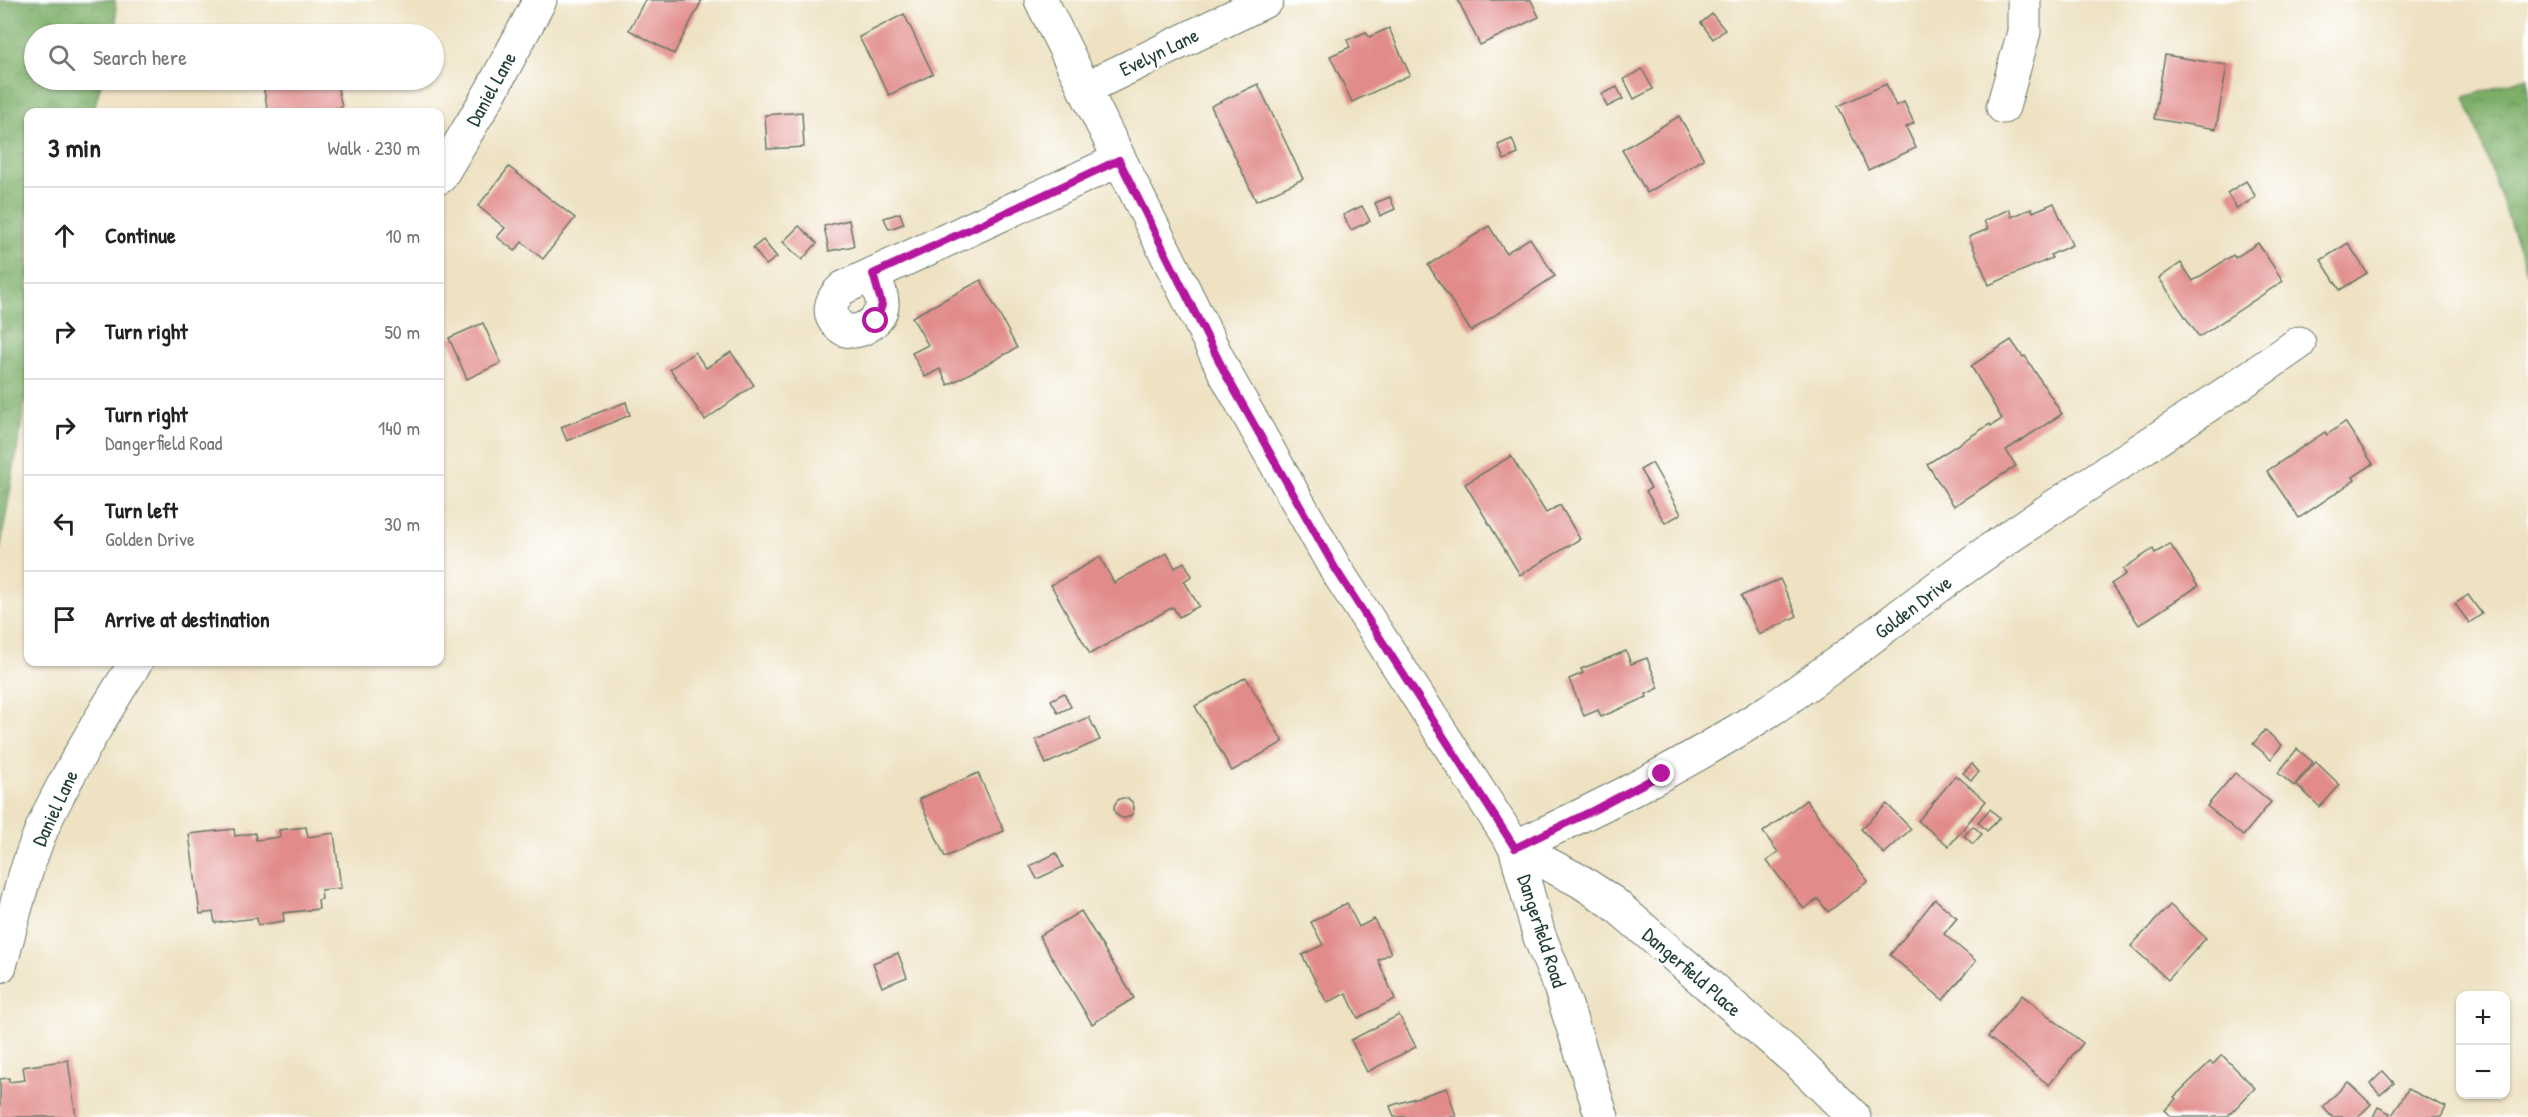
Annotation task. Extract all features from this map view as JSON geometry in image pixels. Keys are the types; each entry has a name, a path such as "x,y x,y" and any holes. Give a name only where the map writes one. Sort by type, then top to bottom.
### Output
{"street":[{"name":"Daniel Lane","path":"444,170 490,93 540,0"},
{"name":"Dangerfield Road","path":"1041,0 1226,375 1335,568 1515,848 1539,934 1560,987 1602,1117"},
{"name":"Evelyn Lane","path":"1084,89 1267,0"},
{"path":"2002,107 2024,32 2024,0"},
{"path":"873,274 1119,160"},
{"name":"Golden Drive","path":"1515,848 1643,784 1766,713 1847,656 1966,566 2299,344"},
{"name":"Daniel Lane","path":"0,966 23,882 49,814 110,701 133,666"},
{"name":"Dangerfield Place","path":"1515,848 1580,881 1612,902 1800,1064 1854,1117"}],"green space":[{"path":"0,0 115,0 117,24 24,24 24,90 99,90 94,108 24,108 24,408 0,550"},
{"path":"2528,77 2528,274 2465,97"}],"building":[{"path":"645,0 702,0 674,54 629,30"},
{"path":"1458,0 1531,0 1539,17 1480,45"},
{"path":"904,14 933,74 889,95 859,37"},
{"path":"1712,14 1725,30 1713,39 1701,23"},
{"path":"1389,28 1410,75 1352,102 1330,56 1350,47 1347,40 1366,32 1369,37"},
{"path":"2165,55 2227,65 2216,129 2154,119"},
{"path":"1642,69 1653,89 1634,99 1624,79"},
{"path":"1258,84 1303,179 1256,201 1211,106"},
{"path":"1886,84 1896,106 1904,102 1914,123 1906,127 1916,148 1868,170 1838,106"},
{"path":"1617,87 1623,99 1607,107 1602,94"},
{"path":"264,90 338,90 342,107 337,108 267,108"},
{"path":"802,112 804,147 767,149 765,115"},
{"path":"1679,116 1704,159 1647,193 1622,150"},
{"path":"1512,139 1518,154 1504,160 1498,145"},
{"path":"509,167 575,218 543,259 522,242 515,251 497,237 505,228 478,206"},
{"path":"2246,181 2256,197 2237,209 2227,193"},
{"path":"1390,197 1395,209 1380,216 1375,203"},
{"path":"2054,203 2072,245 2050,255 2052,258 1989,285 1969,237 1988,229 1984,221 2009,209 2012,217 2032,208 2033,212"},
{"path":"1362,206 1370,221 1351,230 1343,215"},
{"path":"900,213 904,224 889,229 884,218"},
{"path":"849,220 854,246 829,251 824,226"},
{"path":"799,226 817,243 802,260 783,242"},
{"path":"1489,226 1506,253 1530,238 1555,276 1471,331 1428,265"},
{"path":"763,240 777,257 766,265 753,248"},
{"path":"2258,243 2283,281 2199,337 2159,278 2181,263 2193,281 2233,255 2235,258"},
{"path":"2348,243 2367,273 2340,290 2321,260"},
{"path":"981,280 1017,348 948,385 940,369 925,377 912,353 928,345 912,317"},
{"path":"483,323 501,363 467,379 449,338"},
{"path":"2011,340 2023,357 2025,356 2062,414 2006,450 2016,466 1954,506 1927,464 1990,424 1991,426 2002,419 1971,366"},
{"path":"695,352 706,368 731,352 754,385 705,420 670,369"},
{"path":"626,402 630,415 567,441 561,427"},
{"path":"2345,422 2373,464 2353,477 2355,480 2299,518 2267,471 2325,432 2327,435"},
{"path":"1511,456 1546,513 1560,505 1580,539 1520,575 1465,484"},
{"path":"1652,463 1681,514 1665,523 1646,491 1651,488 1640,470"},
{"path":"2170,544 2198,586 2139,625 2111,584 2126,574 2123,569 2153,549 2155,553"},
{"path":"1167,553 1175,568 1184,562 1192,576 1184,581 1199,606 1179,617 1173,607 1090,654 1051,585 1100,557 1114,583"},
{"path":"1780,579 1797,616 1759,635 1741,596"},
{"path":"2468,595 2482,614 2469,623 2455,604"},
{"path":"1626,651 1631,664 1647,658 1659,688 1646,694 1647,697 1601,717 1598,710 1584,716 1569,679 1583,673 1581,669"},
{"path":"1246,677 1283,742 1232,771 1195,706"},
{"path":"1064,693 1071,707 1058,713 1051,700"},
{"path":"1089,717 1100,740 1046,764 1036,740"},
{"path":"2265,730 2282,745 2271,759 2253,744"},
{"path":"2297,749 2313,762 2294,786 2278,773"},
{"path":"2316,762 2340,785 2320,807 2296,784"},
{"path":"1972,764 1979,772 1971,780 1963,773"},
{"path":"978,773 1004,831 945,857 919,799"},
{"path":"2235,773 2271,802 2243,836 2207,806"},
{"path":"1956,775 1986,801 1949,846 1918,821"},
{"path":"1124,798 1131,801 1134,808 1131,815 1124,818 1117,815 1114,808 1117,801"},
{"path":"1806,800 1868,881 1828,912 1818,899 1804,909 1767,861 1778,852 1763,832"},
{"path":"1887,804 1911,829 1884,854 1861,829"},
{"path":"1990,809 2000,818 1987,831 1978,822"},
{"path":"1973,826 1982,834 1973,844 1964,836"},
{"path":"306,827 308,837 334,833 341,888 321,890 322,899 318,900 319,909 283,913 284,921 258,925 257,918 215,923 213,912 200,914 189,834 234,829 235,836 255,833 256,840 280,837 279,830"},
{"path":"1056,853 1063,867 1037,879 1030,866"},
{"path":"1935,899 1957,918 1944,934 1976,961 1943,1000 1890,955"},
{"path":"1347,903 1359,927 1374,919 1391,953 1378,960 1395,999 1358,1018 1346,993 1327,1003 1302,955 1323,945 1311,922"},
{"path":"2170,905 2206,938 2168,980 2131,946"},
{"path":"1081,911 1134,998 1092,1024 1039,936"},
{"path":"898,953 907,977 882,987 873,963"},
{"path":"2022,995 2083,1043 2049,1085 1988,1037"},
{"path":"1399,1015 1416,1047 1367,1072 1351,1040"},
{"path":"2222,1055 2255,1088 2227,1117 2172,1117 2165,1110 2176,1099 2174,1097 2210,1062 2213,1064"},
{"path":"68,1060 76,1117 0,1117 0,1079 9,1078 9,1082 25,1080 23,1067"},
{"path":"2383,1071 2394,1083 2380,1095 2370,1084"},
{"path":"2348,1082 2371,1104 2358,1117 2332,1117 2323,1107"},
{"path":"1447,1088 1456,1117 1394,1117 1390,1106"},
{"path":"2408,1089 2446,1107 2441,1117 2391,1117"},
{"path":"2378,1107 2390,1113 2388,1117 2373,1117"}],"route":[{"path":"876,321 882,305 873,274 1119,160 1226,375 1335,568 1515,848 1662,774"}]}
